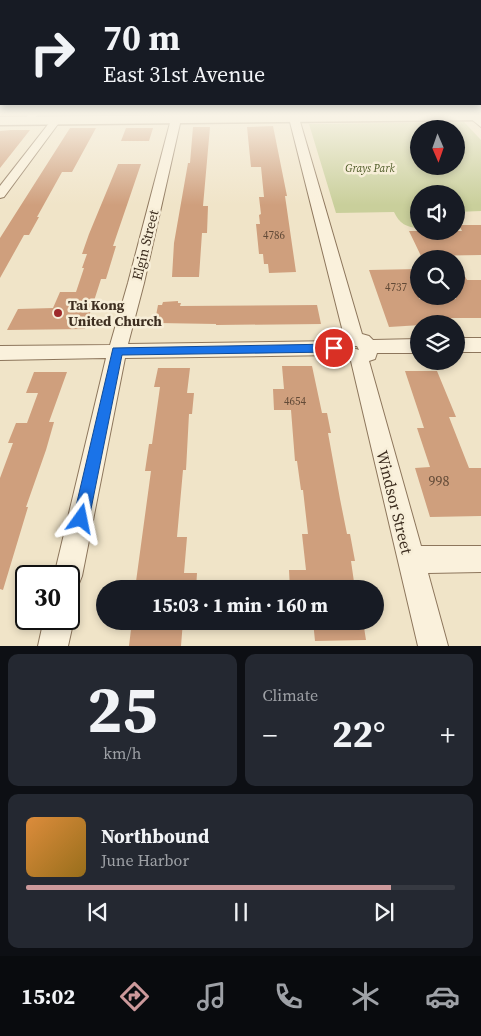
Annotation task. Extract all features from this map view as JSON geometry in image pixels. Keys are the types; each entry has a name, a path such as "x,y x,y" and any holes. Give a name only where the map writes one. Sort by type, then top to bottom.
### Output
{"street":[{"path":"0,194 38,144"},
{"name":"Elgin Street","path":"70,565 117,351 136,283 170,144"},
{"name":"Windsor Street","path":"302,144 432,646"},
{"path":"465,346 481,345"},
{"path":"0,353 410,346"},
{"path":"410,560 481,559"},
{"path":"53,646 57,630"}],"green space":[{"name":"Grays Park","path":"315,144 410,144 410,175 465,175 465,144 481,144 481,211 465,212 465,185 410,185 410,227 398,219 394,212 336,213"}],"building":[{"path":"0,144 19,144 0,168"},
{"path":"60,144 87,144 72,172 62,172 29,235 24,235 0,278 0,238"},
{"path":"192,144 208,144 203,206 208,206 207,233 202,233 199,277 172,277 174,243 188,163 190,163"},
{"path":"249,144 277,144 287,196 285,196 296,272 269,273 268,264 264,264 263,254 259,254 256,224 260,224 259,197 264,197 261,167 251,167"},
{"path":"118,164 141,164 113,246 116,246 106,279 101,279 85,329 7,330 18,309 53,308 60,292 76,292 87,254 82,254"},
{"path":"465,225 481,225 481,255 465,255 465,250 418,250 413,240 465,240"},
{"path":"410,269 410,305 465,305 465,277 467,280 481,280 481,318 465,318 465,315 410,315 410,326 389,327 369,270"},
{"path":"178,301 178,303 181,303 180,306 317,305 321,324 216,325 158,323 158,321 155,321 158,305 162,305 163,302"},
{"path":"282,366 312,366 322,413 327,413 331,433 328,433 340,499 355,561 351,561 354,580 290,580 289,570 306,570 302,534 308,534 303,490 301,490 297,461 295,461 291,410 274,410 273,389 284,389"},
{"path":"158,368 190,368 187,393 194,393 192,414 189,414 186,470 183,470 177,537 187,537 184,573 197,573 197,580 136,580 151,471 145,471 149,444 152,444 160,387 154,387"},
{"path":"405,371 437,371 456,417 449,417 469,468 481,468 481,516 430,517 415,468 430,467 417,428 424,428"},
{"path":"34,372 67,372 49,422 54,422 26,507 28,507 3,590 0,589 0,478 13,443 8,443 16,423 27,423 38,393 26,393"},
{"path":"131,630 182,630 181,646 129,646"},
{"path":"314,630 364,630 366,640 315,641"}],"place":[{"name":"Tai Kong United Church","path":"58,313"}],"route":[{"path":"81,519 117,351 334,348"}]}
